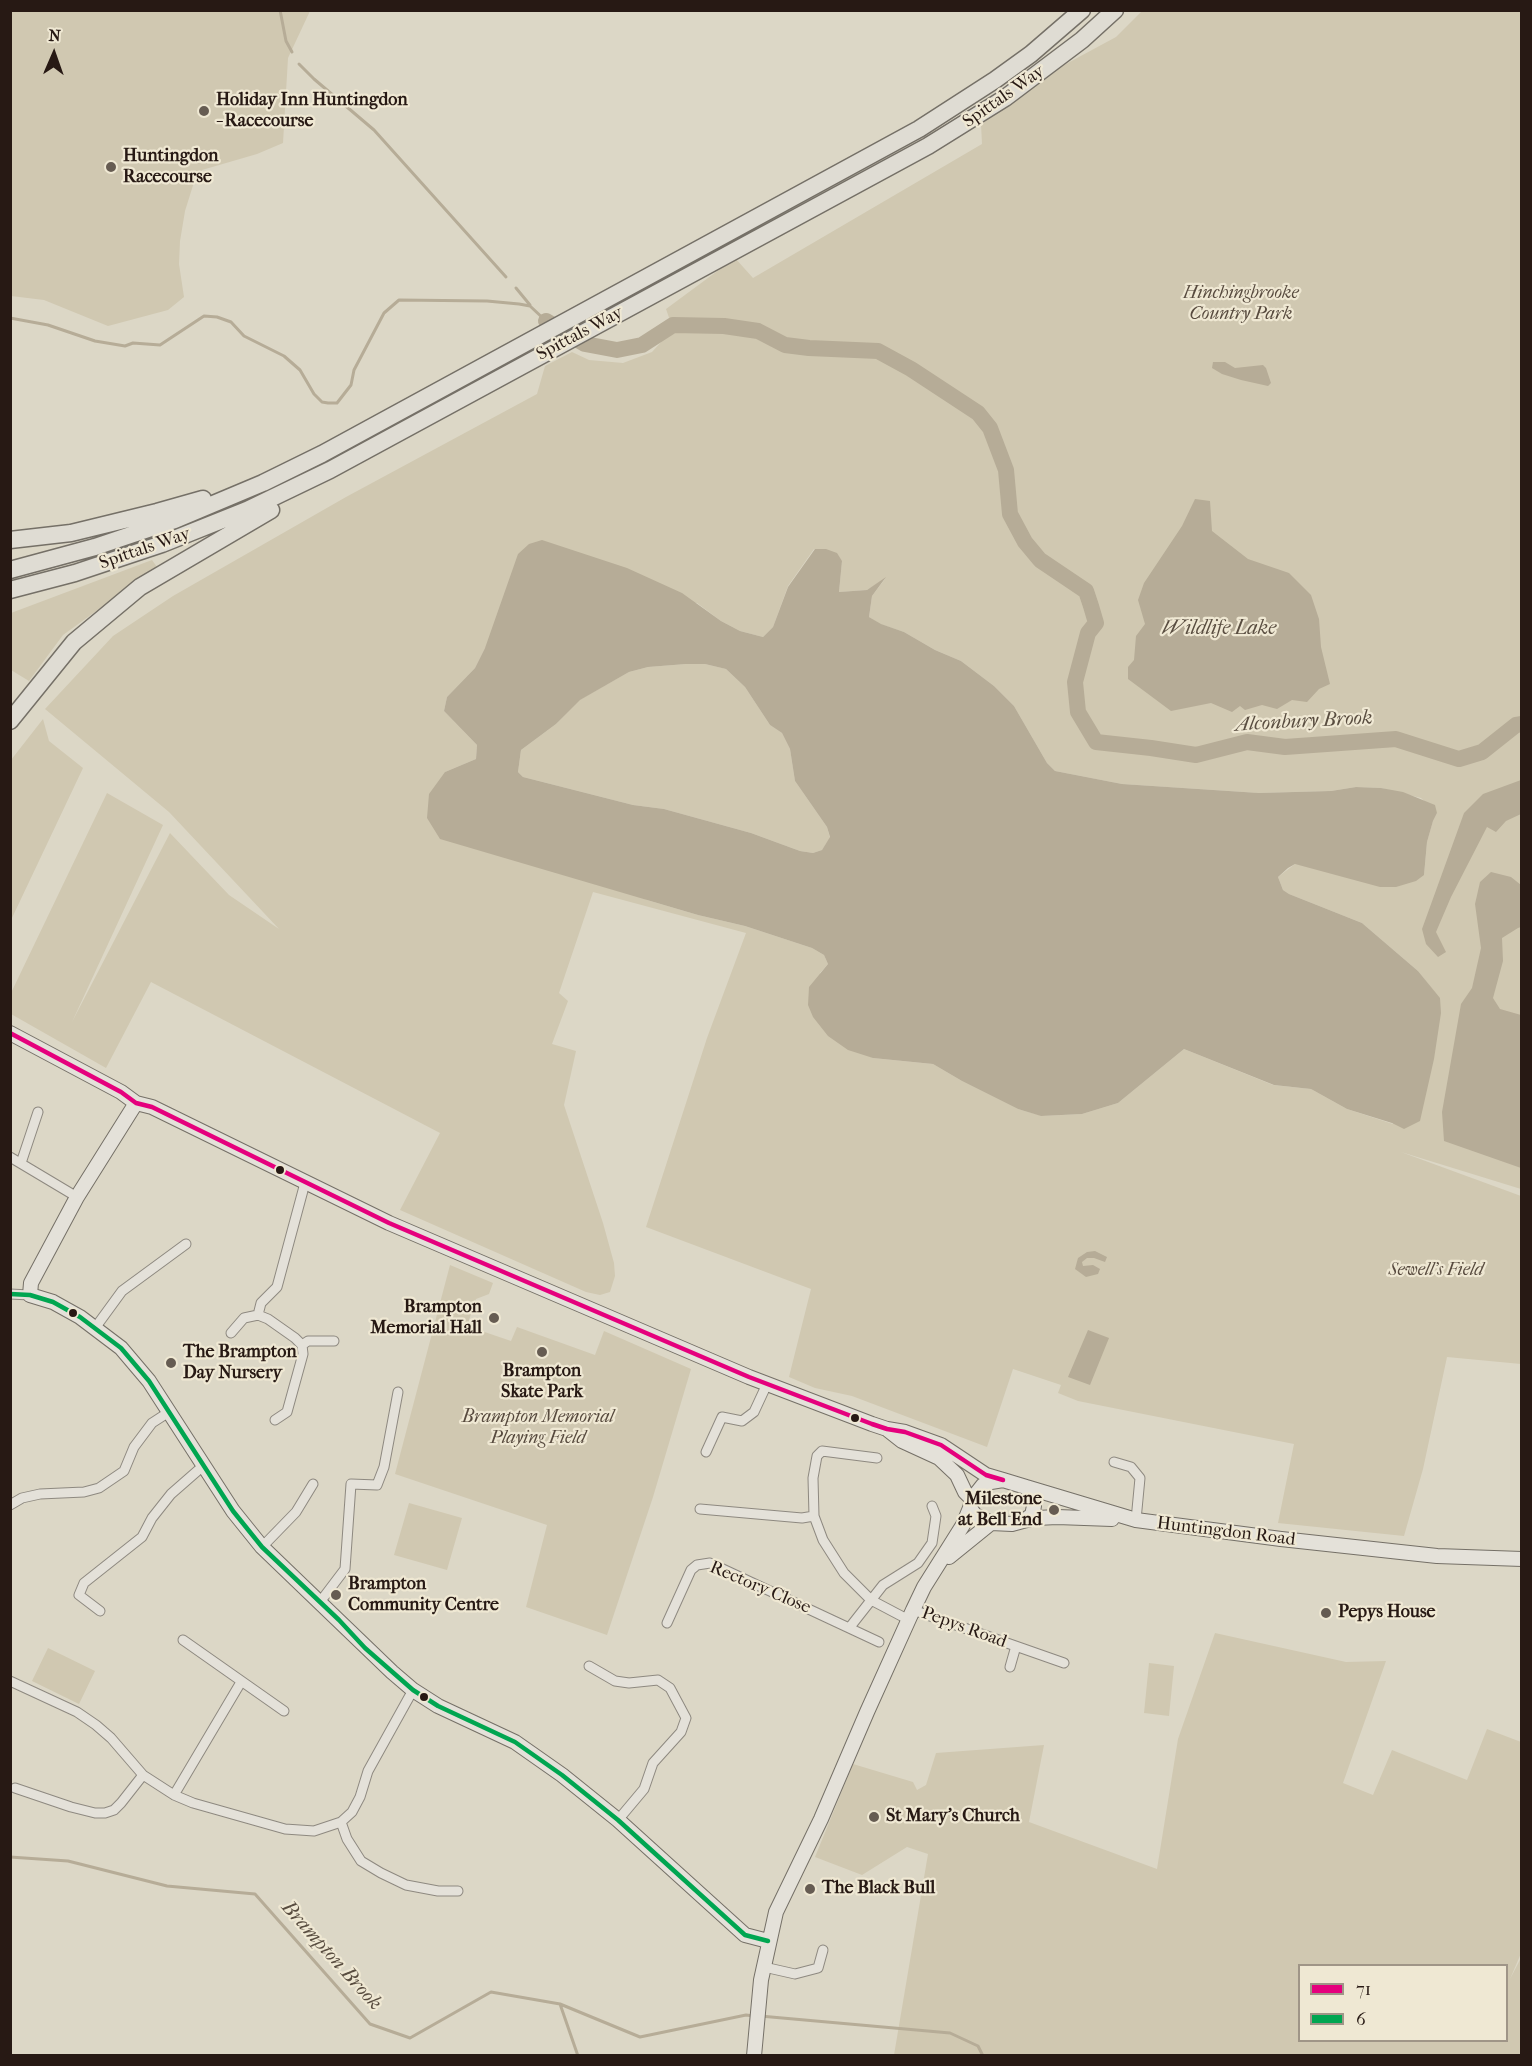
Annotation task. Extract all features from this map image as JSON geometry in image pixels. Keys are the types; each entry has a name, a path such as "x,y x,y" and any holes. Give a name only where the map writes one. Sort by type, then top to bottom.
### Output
{"highway":[{"name":"Spittals Way","path":"10,570 95,547 175,520 253,488 322,454 919,129 1031,54 1082,10"},
{"name":"Spittals Way","path":"10,590 119,559 205,528 289,491 928,146 974,119 1043,70 1115,10"},
{"path":"10,721 74,642 140,587 249,522 321,483 370,448"},
{"path":"10,540 71,533 157,513 211,496 322,454"}],"main road":[{"path":"10,1033 121,1092 136,1103 152,1107 389,1223 767,1384 887,1429 905,1432 941,1445 986,1475 1134,1520"},
{"path":"136,1103 77,1197 32,1283 30,1295 53,1302 95,1328 121,1348 149,1381 233,1511 262,1547 365,1648 413,1690 438,1706 515,1742 562,1775 618,1820 745,1935 768,1941"},
{"path":"887,1429 902,1441 939,1458 957,1475 975,1515 991,1523 1012,1524 1037,1518 1057,1517 1134,1520"},
{"path":"754,2055 758,2004 768,1941 776,1912 809,1847 924,1587 963,1525 971,1503 983,1485 1003,1480"},
{"path":"1023,1521 1032,1515 1034,1506 1033,1497 1026,1488"},
{"name":"Huntingdon Road","path":"1134,1520 1437,1556 1521,1558"},
{"path":"938,1566 991,1523"}],"street":[{"path":"21,1162 38,1112"},
{"path":"10,1156 77,1197"},
{"path":"258,1315 261,1303 277,1287 305,1183"},
{"path":"95,1328 122,1292 186,1244"},
{"path":"10,1294 30,1295"},
{"path":"231,1333 244,1318 258,1315 286,1331 302,1345 303,1354 287,1412 275,1420"},
{"path":"302,1345 308,1341 334,1341"},
{"path":"706,1452 722,1417 741,1420 754,1412 767,1384"},
{"path":"320,1602 345,1569 351,1484 377,1485 384,1467 398,1392"},
{"path":"10,1505 22,1498 40,1494 84,1492 99,1488 124,1471 134,1447 152,1423 169,1412"},
{"path":"700,1509 802,1518 813,1515 813,1479 817,1456 822,1451 877,1458"},
{"path":"1114,1462 1131,1467 1140,1478 1134,1520"},
{"path":"100,1611 79,1595 84,1583 142,1536 152,1518 171,1494 203,1466"},
{"path":"262,1547 296,1512 313,1484"},
{"path":"850,1627 883,1586 918,1563 932,1543 936,1516 932,1506"},
{"name":"Pepys Road","path":"813,1515 823,1540 844,1573 871,1600 911,1615 1016,1646 1064,1663"},
{"name":"Rectory Close","path":"667,1623 691,1570 697,1564 710,1563 879,1642"},
{"path":"183,1640 284,1711"},
{"name":"Pepys Road","path":"1010,1666 1016,1646"},
{"path":"589,1666 615,1681 629,1683 658,1680 670,1688 686,1718 681,1732 653,1763 644,1789 618,1820"},
{"path":"10,1681 77,1712 96,1725 111,1738 143,1775 174,1795 193,1803 285,1829 314,1831 340,1822 352,1812 360,1797 368,1771 413,1690"},
{"path":"174,1795 241,1682"},
{"path":"15,1788 71,1807 105,1814 114,1810 121,1803 143,1775"},
{"path":"340,1822 347,1839 361,1861 371,1867 406,1884 438,1891 458,1891"},
{"path":"764,1967 795,1974 818,1968 823,1950"}],"green space":[{"name":"Huntingdon Racecourse","path":"11,10 310,11 288,58 283,143 257,154 202,170 195,179 185,211 180,241 179,264 184,297 168,310 108,326 44,300 11,296"},
{"path":"1142,11 1521,11 1521,1189 1401,1152 1521,1196 1521,1364 1447,1357 1423,1469 1404,1536 1278,1523 1294,1444 1078,1401 1058,1393 1061,1385 1013,1369 987,1447 852,1396 815,1388 789,1377 811,1289 646,1227 707,1038 746,933 593,892 559,993 568,1001 552,1044 576,1051 564,1105 614,1263 615,1276 610,1292 600,1295 586,1292 400,1210 440,1133 151,982 106,1068 11,1014 10,995 107,793 163,825 72,1022 170,833 229,895 279,929 169,812 45,709 113,636 173,596 346,497 537,394 545,366 572,352 589,360 623,363 652,352 673,329 666,309 735,258 753,278 982,144 981,124 1053,71 1116,37","holes":["814,549 842,561 839,592 867,590 885,579 872,596 869,617 961,661 994,686 1014,706 1047,763 1055,771 1122,784 1259,793 1331,791 1356,787 1381,788 1421,798 1437,813 1427,842 1424,875 1295,864 1278,877 1283,890 1289,894 1362,923 1418,971 1435,993 1393,1124 1347,1109 1311,1089 1273,1085 1184,1049 1118,1103 1082,1114 1042,1116 1018,1109 933,1064 873,1058 820,973 828,964 824,955 812,948 745,926 647,900 445,772 476,759 477,745 444,711 447,697 475,668 485,648 697,603 721,621 740,631 763,637 773,627 788,586"]},
{"path":"152,560 157,567 63,635 29,681 11,670 11,613"},
{"path":"705,664 726,669 745,687 770,725 782,733 790,749 795,781 827,827 830,838 822,850 813,853 800,851 751,833 664,809 633,805 523,777 518,772 521,750 556,724 579,700 629,672 648,667"},
{"path":"43,719 49,741 83,768 11,920 11,760"},
{"name":"Brampton Memorial Playing Field","path":"450,1265 493,1283 489,1294 476,1299 467,1326 511,1341 517,1327 595,1355 604,1331 691,1369 653,1497 607,1635 526,1607 547,1525 395,1474"},
{"path":"409,1503 462,1518 447,1570 394,1555"},
{"path":"1215,1633 1346,1662 1386,1661 1343,1783 1373,1795 1392,1750 1467,1780 1487,1729 1521,1742 1522,1951 1510,1979 1521,1958 1521,2055 894,2055 928,1854 907,1847 862,1875 815,1857 853,1764 913,1782 917,1790 926,1785 936,1753 1044,1745 1029,1822 1157,1869 1178,1739"},
{"path":"48,1648 95,1671 79,1704 32,1681"},
{"path":"1149,1663 1174,1666 1169,1716 1144,1713"}],"water":[{"path":"1213,362 1225,362 1235,368 1263,365 1271,383 1268,386 1222,374 1212,368"},
{"name":"Wildlife Lake","path":"1195,499 1210,501 1212,531 1248,559 1289,573 1311,595 1319,619 1321,647 1330,684 1319,689 1307,702 1292,700 1277,709 1262,705 1245,710 1240,706 1232,712 1211,703 1171,711 1128,679 1128,667 1134,660 1136,636 1145,624 1138,600 1144,583 1182,526"},
{"path":"542,540 627,568 682,593 721,621 740,631 763,637 773,627 788,587 815,549 826,549 837,553 842,561 839,592 867,590 886,577 872,596 869,617 961,661 994,686 1014,706 1047,763 1055,771 1122,784 1259,793 1331,791 1356,787 1381,788 1403,792 1435,805 1437,813 1427,842 1424,875 1416,881 1396,887 1380,887 1295,864 1278,877 1283,890 1289,894 1362,923 1418,971 1440,998 1441,1013 1434,1059 1420,1121 1404,1129 1347,1109 1311,1089 1274,1085 1184,1049 1118,1103 1082,1114 1041,1116 1018,1109 933,1064 873,1058 848,1050 828,1036 813,1017 808,1005 809,987 828,964 824,955 812,948 745,926 698,915 440,839 427,818 429,794 445,772 476,759 477,745 444,711 447,697 475,668 485,648 518,554 529,544","holes":["705,664 726,669 745,687 770,725 782,733 790,749 795,781 827,827 830,837 822,850 813,853 800,851 751,833 664,809 633,805 523,777 518,772 521,750 556,724 580,700 629,672 648,667"]},
{"path":"1521,780 1521,814 1506,821 1496,832 1487,827 1436,932 1446,952 1438,957 1426,944 1422,929 1464,813 1483,794"},
{"path":"1491,872 1511,877 1521,885 1521,927 1502,938 1503,961 1493,998 1500,1009 1521,1015 1521,1168 1444,1141 1442,1112 1461,1004 1472,988 1481,948 1475,904 1480,882"},
{"path":"1095,1251 1107,1257 1105,1262 1087,1258 1082,1262 1083,1266 1093,1265 1100,1269 1098,1274 1086,1277 1075,1269 1078,1258 1087,1252"},
{"path":"1088,1330 1109,1338 1090,1385 1068,1377"}],"waterway":[{"path":"280,10 286,41 292,52"},
{"path":"299,64 374,130 506,277"},
{"path":"516,288 530,305"},
{"name":"Alconbury Brook","path":"10,318 48,325 95,341 125,346 133,343 160,345 204,316 217,317 231,322 244,336 284,356 300,370 314,394 322,402 328,403 337,403 351,385 354,370 384,313 399,300 487,301 519,304 530,306 546,321"},
{"name":"Alconbury Brook","path":"546,321 585,344 617,350 642,345 673,325 724,326 758,331 785,345 878,351 911,369 978,413 990,428 1006,470 1010,514 1025,542 1040,560 1086,591 1096,623 1088,633 1075,682 1078,712 1096,742 1196,755 1247,742 1285,747 1396,739 1459,759 1482,752 1516,725 1522,724"},
{"name":"Brampton Brook","path":"10,1857 68,1861 167,1886 255,1894 370,2024 410,2038 491,1992 560,2004 640,2037 746,2015 754,2016"},
{"path":"560,2004 578,2056"},
{"path":"760,2016 950,2033 978,2046 983,2056"}],"transit line":[{"name":"71","path":"10,1033 121,1092 136,1103 152,1107 389,1223 749,1377 872,1424 905,1432 941,1445 986,1475 1003,1480"},
{"name":"6","path":"10,1294 30,1295 53,1302 80,1317 121,1348 149,1381 233,1511 262,1547 365,1648 413,1690 438,1706 515,1742 562,1775 618,1820 745,1935 768,1941"}],"place":[{"name":"Holiday Inn Huntingdon - Racecourse","path":"204,111"},
{"name":"Huntingdon Racecourse","path":"111,167"},
{"name":"Brampton Memorial Hall","path":"494,1318"},
{"name":"Brampton Skate Park","path":"542,1352"},
{"name":"The Brampton Day Nursery","path":"171,1363"},
{"name":"Milestone at Bell End","path":"1054,1510"},
{"name":"Brampton Community Centre","path":"336,1595"},
{"name":"Pepys House","path":"1326,1613"},
{"name":"St Mary's Church","path":"874,1817"},
{"name":"The Black Bull","path":"810,1889"}],"park label":[{"name":"Hinchingbrooke Country Park","path":"1241,304"},
{"name":"Sewell's Field","path":"1436,1271"}]}
